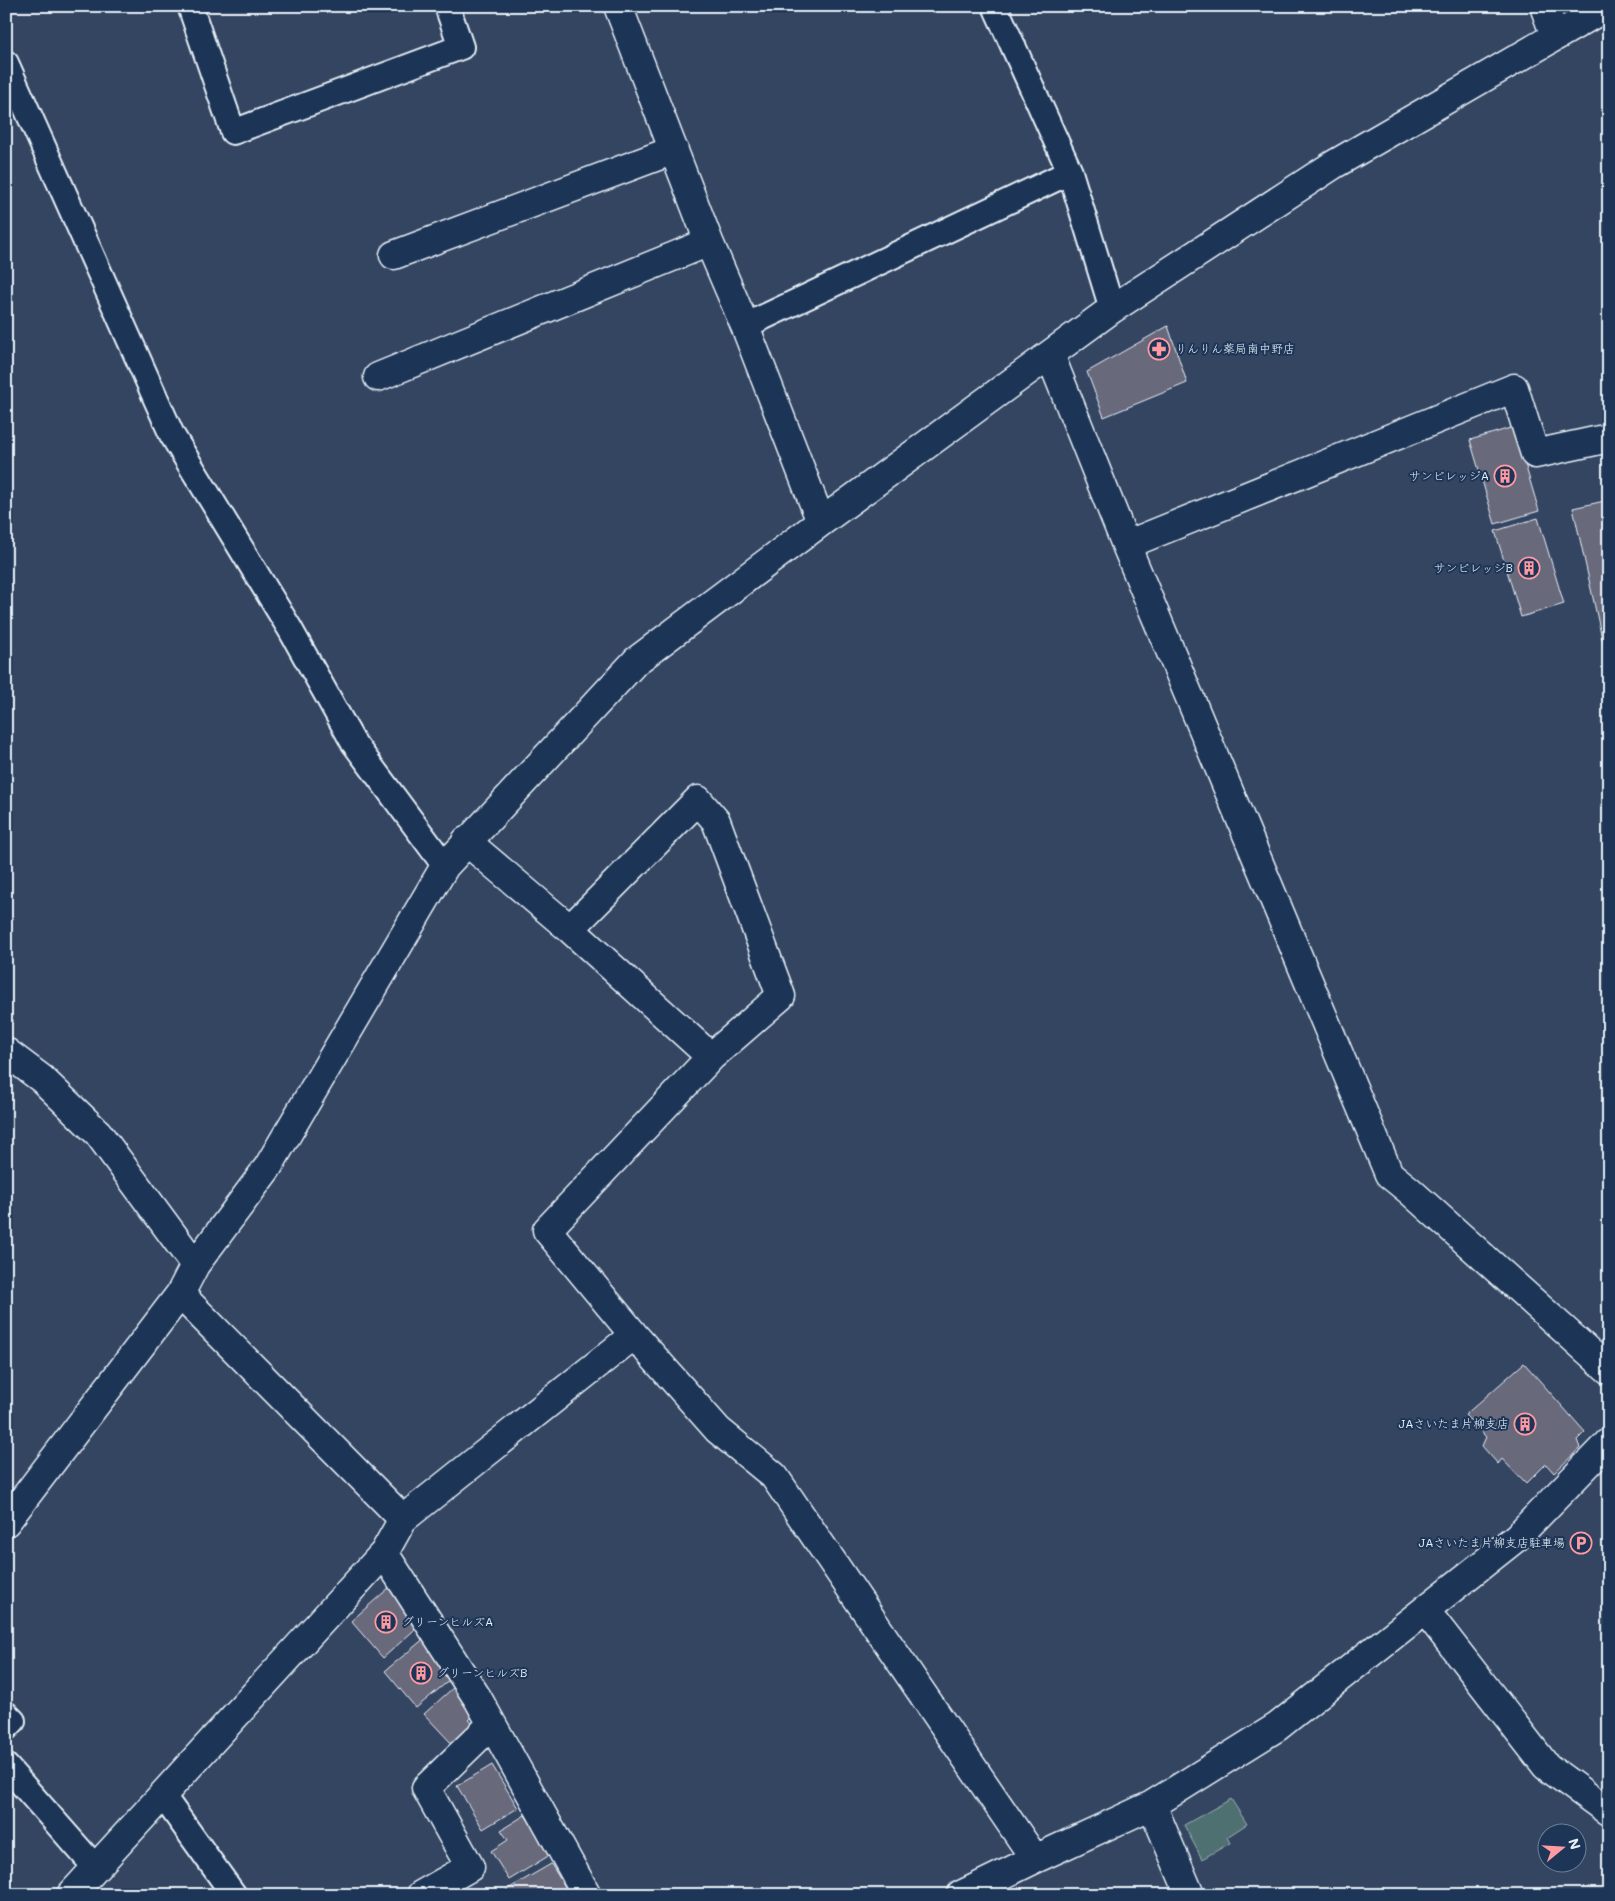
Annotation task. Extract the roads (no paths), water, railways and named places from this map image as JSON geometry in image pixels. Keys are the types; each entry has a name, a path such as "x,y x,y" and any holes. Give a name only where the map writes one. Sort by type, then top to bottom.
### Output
{"street":[{"path":"618,6 709,242 745,326 821,522"},
{"path":"1544,6 1555,36"},
{"path":"6,1522 180,1294 196,1266 268,1167 445,866 466,841 636,661 821,522 1112,309 1333,165 1608,6"},
{"path":"394,255 674,150"},
{"path":"378,377 709,242"},
{"path":"1050,356 1126,545 1389,1174 1609,1370"},
{"path":"1126,545 1514,388 1535,454 1609,438"},
{"path":"570,929 698,800 716,821 781,996 711,1057 547,1230 634,1335 718,1430 774,1476 1035,1859"},
{"path":"466,841 570,929 711,1057"},
{"path":"6,1052 42,1080 98,1133 196,1266"},
{"path":"180,1294 403,1519"},
{"path":"71,1895 384,1553 403,1519 634,1335"},
{"path":"961,1895 1152,1805 1277,1727 1518,1537 1609,1442"},
{"path":"384,1553 478,1699 587,1895"},
{"path":"1425,1610 1546,1766 1609,1812"},
{"path":"421,1895 470,1867 426,1788 491,1725"},
{"path":"1152,1805 1190,1895"}],"lane":[{"path":"190,6 233,132 461,47 448,6"},
{"path":"995,6 1070,172 1112,309"},
{"path":"6,63 172,435 290,629 353,742 445,866"},
{"path":"745,326 1070,172"},
{"path":"6,1714 13,1721 6,1728"},
{"path":"6,1766 95,1867"},
{"path":"163,1796 234,1895"}],"place":[{"name":"りんりん薬局南中野店","path":"1159,349"},
{"name":"サンビレッジA","path":"1505,476"},
{"name":"サンビレッジB","path":"1529,568"},
{"name":"JAさいたま片柳支店","path":"1525,1424"},
{"name":"JAさいたま片柳支店駐車場","path":"1581,1543"},
{"name":"グリーンヒルズA","path":"386,1622"},
{"name":"グリーンヒルズB","path":"421,1673"}]}
